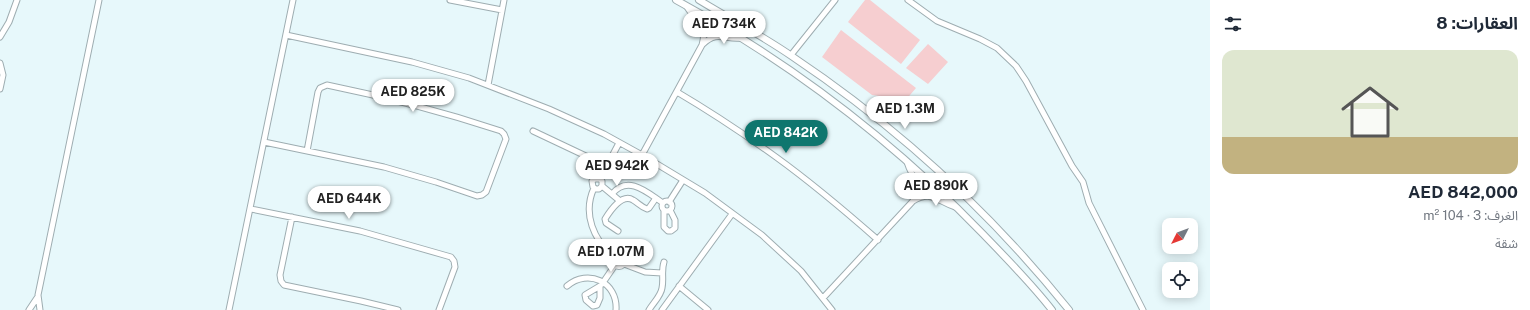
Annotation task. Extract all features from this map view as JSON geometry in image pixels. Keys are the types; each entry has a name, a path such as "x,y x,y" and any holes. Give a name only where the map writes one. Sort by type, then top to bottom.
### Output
{"street":[{"path":"0,37 9,22 17,0"},
{"path":"40,310 38,295 99,0"},
{"path":"229,310 293,0"},
{"path":"450,0 502,10"},
{"path":"488,85 504,0"},
{"path":"676,0 741,38 822,92 861,123 958,208 1023,276 1052,310"},
{"path":"699,0 791,55 870,114 949,182 1017,250 1069,310"},
{"path":"791,55 835,0"},
{"path":"908,0 937,21 997,48 1016,66 1026,81 1072,166 1083,182 1089,203 1143,310"},
{"path":"642,155 678,92 702,45 704,36 703,28 687,6"},
{"path":"286,36 418,64 469,78 549,109 619,143 705,193 762,235 776,246 800,271 824,298 832,310"},
{"path":"702,45 711,38 718,36 741,38"},
{"path":"0,63 3,75 0,89"},
{"path":"264,142 394,170 477,196 486,192 506,139 501,131 492,128 426,108 336,87 324,89 317,98 307,151"},
{"path":"678,92 744,134 782,161 824,194 878,240"},
{"path":"533,131 606,166"},
{"path":"600,179 619,143"},
{"path":"824,298 912,202 917,192 917,183 906,161"},
{"path":"600,179 603,183 602,186 620,201"},
{"path":"600,179 593,180 592,185 594,188 590,197 589,207 591,224 598,240 614,258 616,265"},
{"path":"669,202 683,180"},
{"path":"612,194 619,187 632,185 638,187 663,203 666,201 669,202"},
{"path":"594,188 598,189 602,186"},
{"path":"912,202 922,197 929,196 937,198 958,208"},
{"path":"618,232 605,222 605,219 620,201 630,198 647,209 656,198"},
{"path":"663,203 662,208 664,211 664,227 668,231 671,231 675,228 676,224 670,210 672,207 669,202"},
{"path":"251,209 373,234 442,255 452,263 453,269 452,276 439,309"},
{"path":"664,211 670,210"},
{"path":"662,310 732,214"},
{"path":"292,217 280,278 282,283 287,286 398,310"},
{"path":"614,258 617,255 622,256 624,259 624,264"},
{"path":"649,310 661,292 664,262"},
{"path":"616,265 620,266 624,264 645,272 662,273"},
{"path":"602,284 616,265"},
{"path":"567,286 574,280 587,277 595,278 610,288 614,295 616,310"},
{"path":"679,286 708,310"},
{"path":"29,310 38,295"},
{"path":"29,310 36,310"}],"shaded area":[{"path":"865,0 870,0 920,40 901,64 848,22"},
{"path":"841,30 916,88 898,109 889,107 879,96 872,95 822,57"},
{"path":"928,44 948,62 928,84 906,68"}]}
